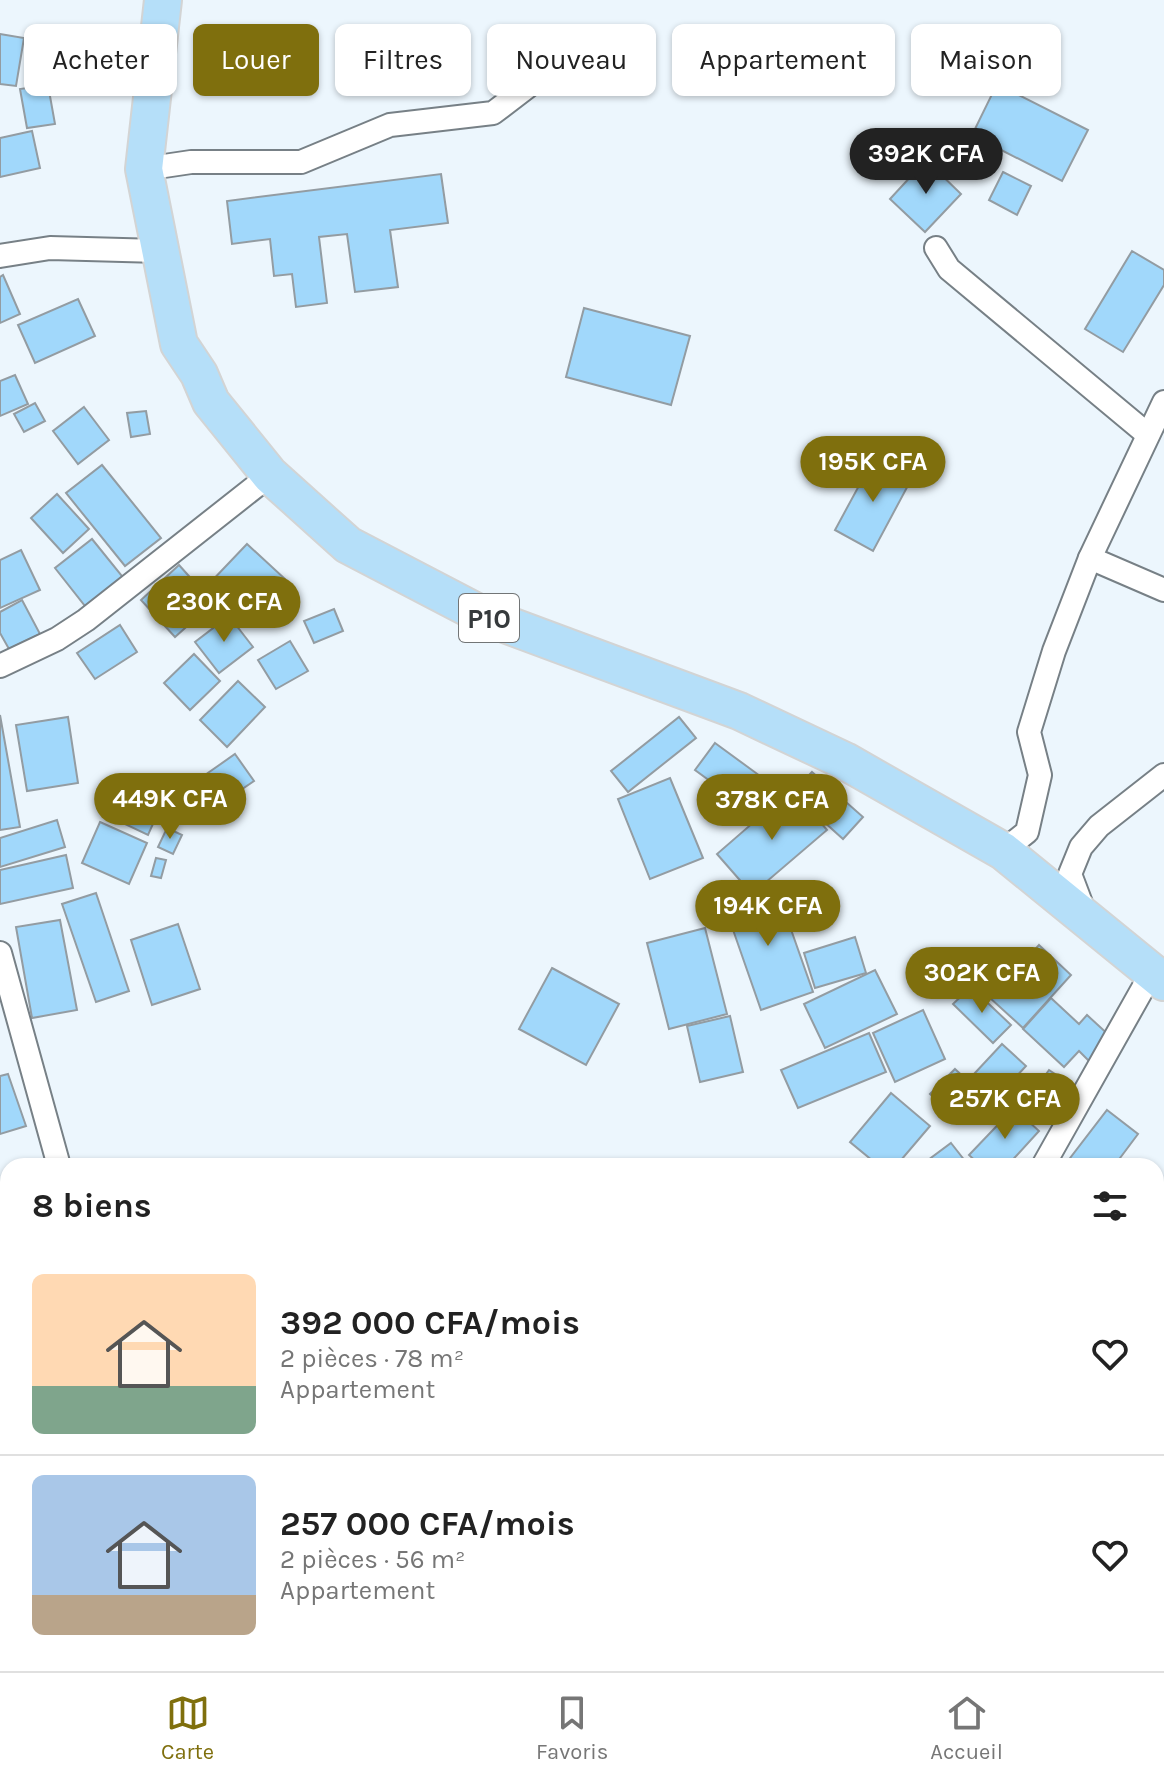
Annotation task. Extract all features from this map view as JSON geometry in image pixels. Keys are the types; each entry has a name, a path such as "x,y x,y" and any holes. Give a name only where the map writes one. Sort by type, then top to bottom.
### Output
{"main road":[{"name":"P10","path":"163,0 144,169 179,344 199,374 211,402 270,475 348,545 486,617 739,711 845,761 1003,851 1158,978"}],"street":[{"path":"144,169 191,162 301,162 390,125 493,113 515,96"},
{"path":"0,256 50,248 159,251"},
{"path":"936,248 949,269 1147,434"},
{"path":"1003,851 1027,832 1040,775 1029,732 1054,651 1090,558 1164,402"},
{"path":"0,666 57,639 86,620 270,475"},
{"path":"1090,558 1164,590"},
{"path":"1085,916 1070,874 1081,847 1099,826 1164,775"},
{"path":"0,953 57,1158"},
{"path":"1048,1158 1158,978"}],"building":[{"path":"0,34 24,38 16,86 0,84"},
{"path":"24,88 24,96 50,96 55,124 27,128 20,89"},
{"path":"991,96 1021,96 1088,130 1062,181 972,135"},
{"path":"32,131 40,168 0,177 0,138"},
{"path":"926,160 961,194 925,232 890,199"},
{"path":"1003,172 1031,186 1017,215 989,200"},
{"path":"441,174 448,223 390,230 398,287 355,292 347,234 319,237 327,303 296,307 292,274 274,276 270,239 232,244 227,201"},
{"path":"1132,251 1164,270 1164,285 1123,352 1085,329"},
{"path":"3,275 20,314 0,323 0,277"},
{"path":"78,299 95,336 35,363 18,325"},
{"path":"584,308 690,336 671,405 566,377"},
{"path":"15,375 28,404 0,416 0,381"},
{"path":"35,403 45,421 24,432 14,414"},
{"path":"84,407 109,440 78,464 53,431"},
{"path":"146,411 150,434 131,437 127,413"},
{"path":"874,458 912,478 873,551 835,530"},
{"path":"102,465 161,538 125,566 66,493"},
{"path":"57,494 89,529 63,553 31,518"},
{"path":"92,539 126,581 89,611 55,568"},
{"path":"247,544 285,579 243,622 206,587"},
{"path":"21,550 40,590 0,608 0,560"},
{"path":"179,565 213,603 175,637 141,600"},
{"path":"22,600 40,634 9,649 0,633 0,612"},
{"path":"334,609 343,631 314,643 304,621"},
{"path":"229,616 253,647 219,673 195,642"},
{"path":"120,625 137,652 95,679 77,653"},
{"path":"290,641 308,671 276,689 258,660"},
{"path":"194,654 220,681 190,710 164,683"},
{"path":"238,681 265,707 227,747 200,720"},
{"path":"0,715 20,827 0,830"},
{"path":"68,717 78,783 27,791 16,725"},
{"path":"679,717 696,738 628,792 611,771"},
{"path":"715,743 771,784 751,811 695,770"},
{"path":"235,754 254,781 223,802 205,775"},
{"path":"812,772 863,817 843,839 792,793"},
{"path":"123,775 166,795 148,835 106,815"},
{"path":"670,778 703,858 650,879 618,799"},
{"path":"792,789 827,830 752,894 717,854"},
{"path":"57,820 65,847 0,867 0,838"},
{"path":"100,822 147,843 129,884 82,863"},
{"path":"167,828 182,835 173,854 158,847"},
{"path":"66,855 73,888 0,904 0,870"},
{"path":"156,858 166,860 161,878 151,876"},
{"path":"776,887 813,992 761,1010 724,904"},
{"path":"96,893 129,991 96,1002 62,904"},
{"path":"60,920 77,1010 32,1018 16,927"},
{"path":"178,924 200,989 152,1005 131,940"},
{"path":"705,928 727,1014 669,1029 647,943"},
{"path":"855,937 866,973 815,988 804,953"},
{"path":"1039,945 1071,975 1023,1028 990,998"},
{"path":"552,968 619,1004 586,1065 519,1029"},
{"path":"875,970 897,1014 825,1048 804,1004"},
{"path":"971,987 1011,1025 993,1043 953,1004"},
{"path":"1051,998 1079,1024 1087,1015 1111,1037 1089,1061 1079,1051 1064,1067 1023,1029"},
{"path":"923,1010 945,1059 895,1082 873,1033"},
{"path":"730,1016 743,1072 700,1082 687,1026"},
{"path":"869,1033 886,1072 798,1108 781,1070"},
{"path":"1002,1044 1026,1066 998,1096 974,1074"},
{"path":"955,1069 983,1095 958,1120 930,1094"},
{"path":"1049,1070 1061,1078 1055,1085 1044,1077"},
{"path":"8,1074 26,1126 0,1134 0,1076"},
{"path":"891,1093 930,1126 903,1158 869,1158 850,1142"},
{"path":"1014,1108 1039,1131 1014,1158 972,1158 969,1155"},
{"path":"1107,1110 1138,1134 1120,1158 1070,1158"},
{"path":"951,1143 963,1158 931,1158"}]}
